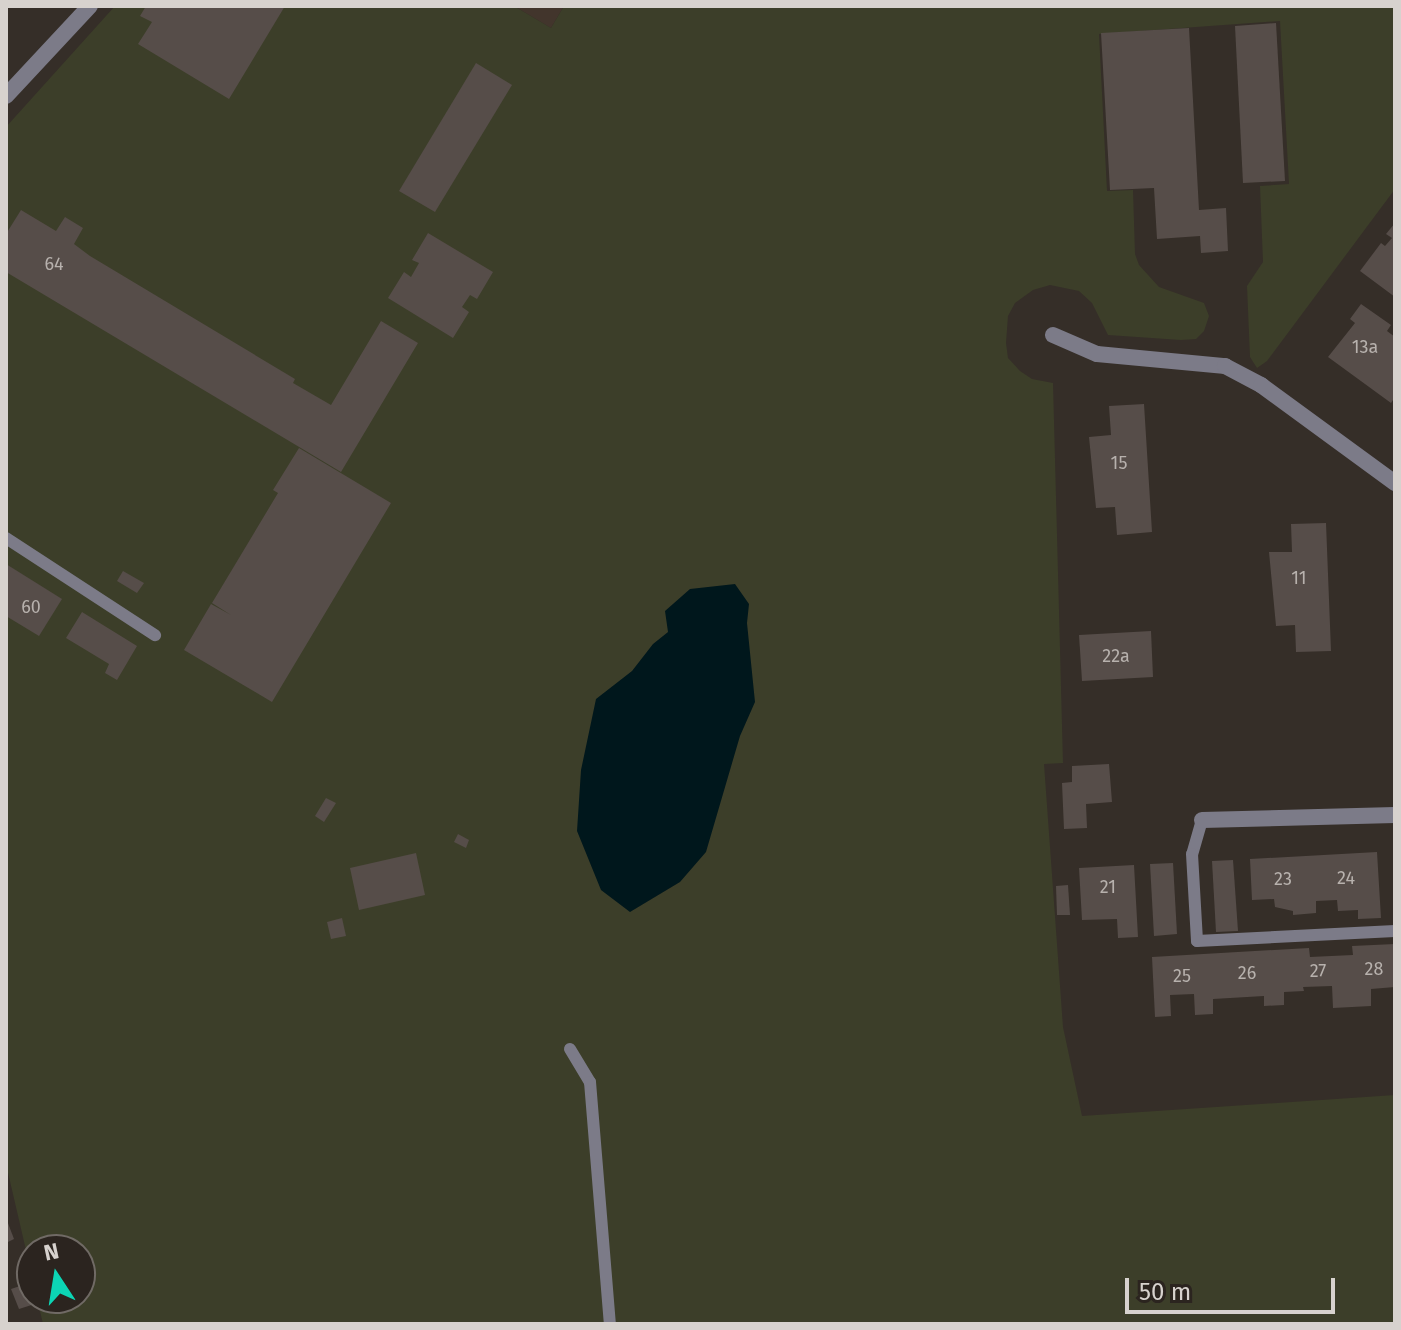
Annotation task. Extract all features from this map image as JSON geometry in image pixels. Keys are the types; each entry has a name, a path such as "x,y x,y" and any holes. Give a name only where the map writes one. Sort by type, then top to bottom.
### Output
{"street":[{"path":"9,86 90,6"},
{"path":"1053,335 1097,354 1225,366 1261,385 1395,483"},
{"path":"1202,820 1395,815"}],"lane":[{"path":"6,538 155,635"},
{"path":"1202,820 1192,854 1197,941 1395,931"},
{"path":"570,1049 590,1082 610,1324"}],"shaded area":[{"path":"514,6 564,6 551,28"}],"green space":[{"path":"115,6 514,6 551,28 564,6 1395,6 1395,189 1267,361 1257,368 1250,357 1247,286 1263,262 1260,186 1289,184 1280,21 1099,34 1107,191 1133,190 1135,254 1139,265 1159,287 1204,303 1209,316 1204,331 1196,339 1181,340 1108,335 1092,303 1079,291 1050,285 1033,290 1015,303 1008,316 1006,343 1008,358 1020,371 1032,379 1053,383 1063,763 1044,764 1063,1027 1082,1116 1395,1095 1395,1324 43,1324 41,1314 96,1314 96,1234 22,1234 6,1164 6,127"}],"water":[{"path":"735,584 749,604 747,623 755,702 740,736 706,852 680,882 630,912 601,890 577,831 581,770 596,699 632,671 653,644 668,632 665,611 690,589"}],"building":[{"path":"146,6 285,6 229,99 138,44 152,22 140,16"},
{"path":"1276,23 1285,181 1243,183 1235,26"},
{"path":"1189,28 1199,210 1226,208 1228,251 1201,253 1200,236 1157,239 1154,188 1110,190 1101,33"},
{"path":"476,63 512,85 435,212 399,191"},
{"path":"21,210 56,231 65,217 83,228 74,244 90,256 295,379 293,383 331,405 381,321 418,343 341,472 6,272 6,234"},
{"path":"1395,223 1395,297 1360,271 1381,243 1385,246 1392,238 1386,234"},
{"path":"428,233 493,272 477,299 470,295 462,307 469,312 453,338 388,298 404,272 411,277 419,263 412,260"},
{"path":"1361,304 1391,325 1387,331 1395,337 1395,397 1391,403 1328,357 1355,323 1350,319"},
{"path":"1144,404 1152,532 1117,535 1115,507 1096,508 1089,437 1111,435 1109,406"},
{"path":"299,448 391,503 272,702 184,650 211,604 231,615 212,603 278,493 273,490"},
{"path":"1326,523 1331,651 1296,652 1295,625 1276,626 1269,552 1292,552 1291,524"},
{"path":"6,564 62,599 39,636 6,616"},
{"path":"123,571 144,583 137,593 117,581"},
{"path":"82,612 137,646 117,680 105,673 109,664 66,638"},
{"path":"1151,631 1153,677 1082,681 1079,635"},
{"path":"1109,764 1112,802 1086,804 1087,828 1064,829 1062,783 1072,782 1072,766"},
{"path":"326,798 336,803 324,822 315,816"},
{"path":"458,834 469,840 466,848 454,842"},
{"path":"1377,852 1381,918 1358,919 1358,910 1338,911 1337,900 1316,901 1316,913 1293,915 1293,911 1275,907 1274,899 1252,900 1250,859"},
{"path":"416,853 425,895 359,910 350,868"},
{"path":"1233,860 1238,931 1216,932 1212,861"},
{"path":"1173,863 1177,934 1154,936 1150,864"},
{"path":"1134,865 1138,937 1118,938 1117,919 1082,920 1079,868"},
{"path":"1068,885 1070,915 1057,915 1056,886"},
{"path":"342,918 346,936 331,939 327,922"},
{"path":"1395,944 1395,987 1371,989 1371,1006 1333,1008 1332,986 1303,987 1304,991 1284,992 1284,1005 1264,1006 1264,996 1213,999 1213,1014 1195,1015 1194,994 1170,995 1171,1016 1155,1017 1152,957 1309,948 1310,957 1353,955 1352,946"},
{"path":"6,1218 14,1239 6,1243"}]}
